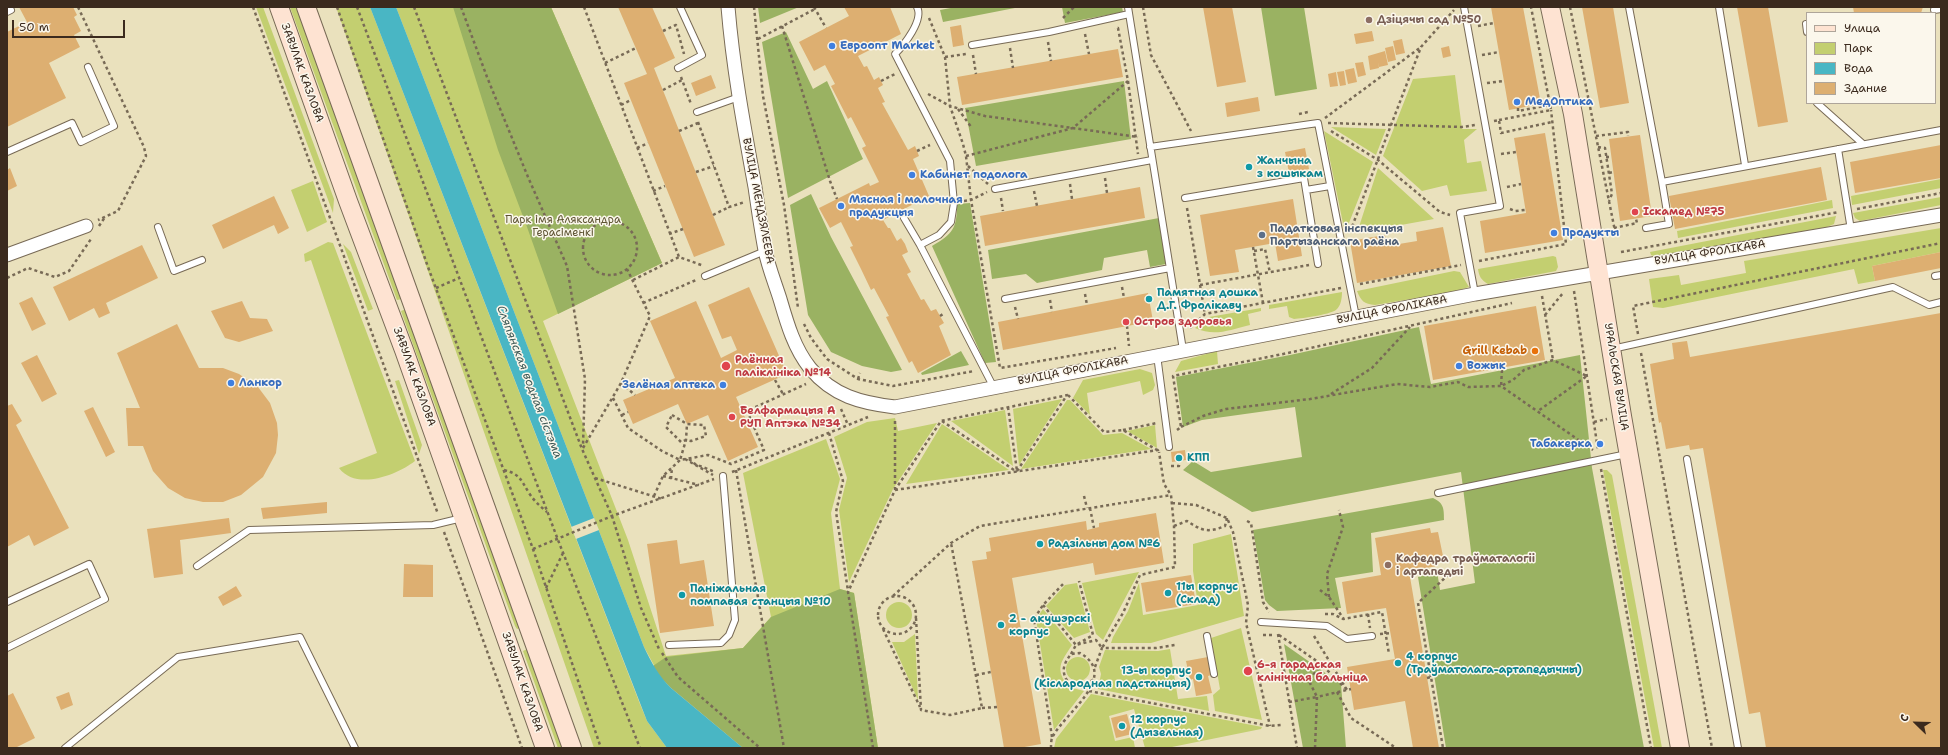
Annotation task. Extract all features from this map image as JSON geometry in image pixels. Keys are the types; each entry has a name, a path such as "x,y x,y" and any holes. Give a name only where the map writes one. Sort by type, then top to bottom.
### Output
{"main road":[{"name":"ЗАВУЛАК КАЗЛОВА","path":"279,7 464,517 545,748"},
{"name":"ЗАВУЛАК КАЗЛОВА","path":"306,7 572,748"},
{"name":"УРАЛЬСКАЯ ВУЛІЦА","path":"1550,7 1573,114 1629,454 1680,748"},
{"path":"508,641 530,632"}],"street":[{"name":"ВУЛІЦА МЕНДЗЯЛЕЕВА","path":"728,7 731,48 765,251 787,325 796,347 814,372 823,382 844,396"},
{"name":"ВУЛІЦА ФРОЛІКАВА","path":"844,396 868,403 895,407 993,386 1475,294 1941,215"},
{"path":"7,254 86,226"}],"lane":[{"path":"678,68 702,55 680,7"},
{"path":"917,7 919,10 917,23 901,48 895,54 950,161 954,203 951,222 939,235 920,245"},
{"path":"1128,7 1184,350"},
{"path":"1464,7 1500,206 1460,213 1475,294"},
{"path":"1629,7 1669,224 1646,228"},
{"path":"1719,7 1745,165"},
{"path":"972,45 1049,32 1129,14"},
{"path":"7,152 72,123 80,142 114,126 88,67"},
{"path":"695,112 739,97"},
{"path":"1818,104 1863,144"},
{"path":"1150,148 1318,123 1356,317"},
{"path":"1662,182 1745,165 1941,130"},
{"path":"1838,149 1851,231"},
{"path":"995,189 1152,160"},
{"path":"1185,198 1304,178 1318,264"},
{"path":"1306,190 1330,186"},
{"path":"904,218 920,245 993,386"},
{"path":"158,227 174,271 202,260"},
{"path":"705,276 765,251"},
{"path":"1005,299 1170,268"},
{"path":"1612,349 1893,287 1929,305 1941,302"},
{"path":"1158,355 1169,447"},
{"path":"1438,493 1629,454"},
{"path":"1687,458 1738,748"},
{"path":"669,645 721,643 729,634 735,620 722,476"},
{"path":"197,566 249,530 433,525 442,524 464,517"},
{"path":"7,602 89,564 105,598 7,648"},
{"path":"1261,622 1327,626 1347,639 1372,636"},
{"path":"1207,636 1214,674"},
{"path":"65,748 178,657 300,638 355,748"}],"path":[{"path":"253,7 442,524 522,748"},
{"path":"336,7 436,288 533,549 601,748"},
{"path":"357,7 558,540 640,748"},
{"path":"414,7 582,449 612,516 641,608 656,646 678,677 760,748"},
{"path":"461,7 487,77 522,163 567,266 585,379 582,449"},
{"path":"584,7 679,257 717,271"},
{"path":"754,7 763,96 784,204 799,314"},
{"path":"1143,7 1151,55 1192,134 1185,134"},
{"path":"1318,123 1422,47 1457,7"},
{"path":"1181,337 1204,314 1566,244 1551,110 1531,7"},
{"path":"1570,7 1616,236"},
{"path":"758,39 815,8 826,28"},
{"path":"926,13 935,29 945,57 950,106 966,156 971,200 1000,368"},
{"path":"1468,27 1494,23"},
{"path":"663,31 676,25 684,55 678,68 729,207"},
{"path":"782,26 830,181 837,199"},
{"path":"1112,29 1118,28 1128,81 1139,162"},
{"path":"1078,35 1092,32"},
{"path":"1085,34 1089,54"},
{"path":"1051,61 1048,40 1055,38"},
{"path":"1002,48 1017,45"},
{"path":"1010,46 1013,68"},
{"path":"1348,238 1422,47"},
{"path":"605,64 636,48"},
{"path":"945,57 980,51"},
{"path":"972,52 976,74"},
{"path":"881,81 894,74 898,81"},
{"path":"663,90 682,80"},
{"path":"966,156 1073,128 1128,81"},
{"path":"911,85 950,106 985,116 1149,138"},
{"path":"621,105 631,100"},
{"path":"1518,108 1518,111 1550,105"},
{"path":"958,108 972,128"},
{"path":"1318,123 1462,127 1551,110"},
{"path":"1308,112 1318,123 1378,160 1440,212 1461,218"},
{"path":"1499,120 1501,133 1552,122"},
{"path":"680,131 698,123"},
{"path":"1596,136 1628,132 1628,136"},
{"path":"637,148 648,143"},
{"path":"917,151 933,144 935,149"},
{"path":"1598,146 1605,148 1612,194 1609,202"},
{"path":"1491,156 1516,152"},
{"path":"1606,157 1611,157"},
{"path":"696,172 714,166"},
{"path":"967,166 995,189 971,200"},
{"path":"1609,173 1613,172"},
{"path":"1105,178 1107,193"},
{"path":"1070,184 1072,200"},
{"path":"653,191 666,186"},
{"path":"1034,191 1037,206"},
{"path":"1621,252 1941,193"},
{"path":"713,214 757,198"},
{"path":"1001,198 1003,212"},
{"path":"1185,198 1204,314"},
{"path":"1515,211 1525,210"},
{"path":"7,278 28,268 55,276 69,271 106,216"},
{"path":"607,221 620,224 630,231 635,238 637,250 633,263 627,269 620,274 603,275 596,272 589,266 585,259 583,246 586,234 592,228 607,221"},
{"path":"1614,228 1637,224"},
{"path":"669,234 683,229"},
{"path":"1712,748 1633,306 1941,243"},
{"path":"1253,247 1263,302"},
{"path":"1254,251 1265,249 1270,273"},
{"path":"633,280 679,257"},
{"path":"1200,285 1318,264"},
{"path":"582,449 621,383 650,316 627,269"},
{"path":"643,303 705,276"},
{"path":"436,288 459,278"},
{"path":"1121,283 1124,298"},
{"path":"1501,386 1599,454 1574,289 1569,290"},
{"path":"1085,290 1087,305"},
{"path":"1545,315 1564,291 1557,293"},
{"path":"1535,298 1550,295"},
{"path":"1050,296 1052,312"},
{"path":"1542,296 1553,360"},
{"path":"1005,299 1009,304 1015,303 1018,318"},
{"path":"1173,376 1513,303"},
{"path":"802,320 810,338 827,360 858,379 893,386 984,369 1000,368 1118,348"},
{"path":"1127,326 1129,346"},
{"path":"1329,396 1372,368 1411,326"},
{"path":"1181,427 1203,416 1226,409 1329,396 1397,384 1430,387 1458,382 1468,387 1501,386 1513,380 1524,370 1553,360 1587,376"},
{"path":"1501,386 1502,370"},
{"path":"858,379 860,373"},
{"path":"1538,411 1587,376"},
{"path":"775,380 783,394"},
{"path":"621,383 635,395"},
{"path":"654,496 663,476 680,460 708,455 730,464 764,450 746,411 809,383"},
{"path":"848,592 895,490 941,421 1008,406 1068,395"},
{"path":"1068,395 1104,432 1123,430 1157,423 1157,430"},
{"path":"1017,472 1068,395"},
{"path":"613,398 628,428 662,451 680,460"},
{"path":"1008,406 1017,472"},
{"path":"895,407 895,490"},
{"path":"622,415 628,412"},
{"path":"672,415 687,424 704,425 706,436 691,442 686,440 681,442 666,427 672,415"},
{"path":"689,459 695,464 722,476 872,415"},
{"path":"1653,417 1658,416"},
{"path":"941,421 1017,472"},
{"path":"680,460 686,440 687,424"},
{"path":"1123,430 1158,450"},
{"path":"829,433 843,481 836,512 873,748"},
{"path":"755,440 759,439"},
{"path":"1052,737 1089,691 1094,678 1095,667 1102,648 1123,613 1140,575 1175,567 1174,526 1171,495 1164,484 1158,444"},
{"path":"895,490 1158,450"},
{"path":"533,549 558,540 612,516 719,477 693,465 685,459"},
{"path":"1600,460 1651,748"},
{"path":"1171,466 1179,466 1179,461"},
{"path":"671,479 672,467"},
{"path":"503,469 513,472 522,479 536,502 548,512"},
{"path":"736,470 784,748"},
{"path":"663,476 699,485"},
{"path":"594,477 662,499"},
{"path":"921,710 879,619 880,607 888,598 893,596 951,544 980,526 1171,495"},
{"path":"1084,496 1094,528"},
{"path":"1172,503 1196,505 1227,518 1233,532 1248,606 1246,623 1270,726"},
{"path":"1329,597 1327,574 1343,527 1339,510"},
{"path":"1174,526 1187,521 1200,529 1214,530 1224,526 1227,518"},
{"path":"1247,521 1251,523 1263,602 1269,613 1276,614"},
{"path":"951,544 982,708"},
{"path":"546,588 563,553"},
{"path":"1443,748 1429,677 1418,603 1449,574"},
{"path":"1079,580 1093,635 1076,645 1063,665 1063,672 1070,685 1086,685 1094,678"},
{"path":"1051,748 1052,737 1034,618 1064,583"},
{"path":"1320,590 1329,597 1343,619"},
{"path":"893,596 906,597 911,600 917,612 916,618 921,710"},
{"path":"1043,606 1076,645"},
{"path":"1319,614 1333,614 1343,619 1382,612 1389,654"},
{"path":"881,624 885,630 898,634 910,629 916,618"},
{"path":"1308,633 1314,636 1347,690"},
{"path":"1386,634 1391,633"},
{"path":"1278,634 1321,664 1347,690"},
{"path":"1278,634 1297,748"},
{"path":"1263,635 1284,634"},
{"path":"1076,645 1096,640 1102,648"},
{"path":"1102,648 1156,648 1175,645"},
{"path":"1071,654 1080,653 1092,662 1095,667"},
{"path":"1315,748 1317,697 1309,680 1321,664"},
{"path":"976,675 991,672"},
{"path":"1289,702 1351,689"},
{"path":"1089,691 1270,726 1281,725"},
{"path":"1337,692 1351,718 1396,748"},
{"path":"921,710 950,715 982,708 997,707"}],"green space":[{"path":"256,7 263,7 334,199 333,213"},
{"path":"290,7 296,7 402,299 397,300"},
{"path":"336,7 370,7 640,704 647,721 667,748 594,748"},
{"name":"Парк імя Аляксандра Герасіменкі","path":"396,7 551,7 662,263 543,321 628,540 666,656 743,648 771,617 743,473 826,439 840,479 831,513 840,589 854,593 878,748 743,748 661,678 644,647"},
{"path":"453,7 551,7 662,263 558,314 498,150"},
{"path":"758,7 799,7 760,23"},
{"path":"956,7 1020,7 943,22 940,10"},
{"path":"1062,7 1122,7 1123,12 1065,23"},
{"path":"1261,7 1304,7 1317,89 1275,96"},
{"path":"786,32 813,89 827,81 863,159 788,198 762,42"},
{"path":"1455,75 1462,129 1477,129 1464,140 1467,163 1481,161 1487,191 1450,196 1447,185 1422,191 1383,156 1413,79"},
{"path":"1124,81 1131,139 976,166 965,108"},
{"path":"1331,127 1386,129 1376,155"},
{"path":"1324,131 1373,162 1345,233"},
{"path":"1378,168 1434,219 1357,233"},
{"path":"1941,179 1941,188 1852,205 1851,196"},
{"path":"313,181 327,222 307,232 291,190"},
{"path":"811,194 831,237 902,370 891,372 862,366 831,352 808,315 790,205"},
{"path":"1941,197 1941,205 1860,221 1855,218 1853,213"},
{"path":"1832,200 1833,208 1678,238 1677,231"},
{"path":"970,203 996,362 985,363 932,246 945,238 955,225 957,204"},
{"path":"1836,216 1834,224 1827,227 1657,257 1651,255 1650,252"},
{"path":"1159,218 1166,264 1150,267 1147,250 1104,258 1102,270 1037,283 1026,274 992,279 988,250"},
{"path":"1941,228 1941,252 1872,266 1875,281 1858,284 1854,269 1663,308 1653,307 1649,279 1679,275 1681,285 1746,273 1744,261"},
{"path":"328,242 333,243 415,461 398,471 377,478 366,480 356,479 346,475 339,468 377,453 311,260 305,262 304,254"},
{"path":"343,244 351,252 373,309 368,311"},
{"path":"1553,256 1556,257 1558,267 1556,271 1488,284 1482,279 1478,271 1478,269"},
{"path":"1454,271 1460,272 1469,287 1453,292 1375,305 1368,304 1363,301 1357,291"},
{"path":"1342,292 1341,302 1338,308 1332,312 1322,315 1294,319 1289,317 1287,306 1269,309 1269,305"},
{"path":"1261,308 1261,311 1248,314 1250,325 1222,332 1202,331 1195,328 1209,317"},
{"path":"406,309 520,628 517,629 515,626 401,311"},
{"path":"1419,327 1431,384 1580,355 1592,468 1644,748 1446,748 1418,577 1437,571 1440,590 1475,583 1461,472 1252,512 1183,470 1193,461 1211,472 1302,457 1295,407 1202,420 1183,427 1176,377 1290,355"},
{"path":"961,351 969,365 922,375 921,373"},
{"path":"1217,351 1218,364 1175,372 1181,361"},
{"path":"1140,369 1152,373 1155,385 1153,390 1143,395 1140,381 1087,393 1090,415 1073,398 1083,380"},
{"path":"399,380 422,445 419,454 395,381"},
{"path":"1062,399 1019,465 1013,409"},
{"path":"1067,400 1070,400 1103,435 1122,433 1151,449 1021,469"},
{"path":"1005,410 1013,466 951,421"},
{"path":"895,418 898,431 937,423 893,489 849,582 839,510 847,478 834,437 867,422"},
{"path":"942,424 1009,470 906,484"},
{"path":"1155,425 1157,448 1127,431"},
{"path":"1603,470 1607,470 1612,475 1662,748 1654,748"},
{"path":"1433,498 1443,507 1444,520 1371,533 1373,572 1335,578 1341,608 1277,611 1265,600 1253,530"},
{"path":"1231,534 1244,616 1151,643 1111,643 1128,611 1139,583 1143,615 1198,605 1193,571 1193,544"},
{"path":"1139,572 1103,640 1096,634 1082,583"},
{"path":"1077,583 1090,632 1074,638 1046,606 1065,585"},
{"path":"840,589 854,593 878,748 743,748 671,688 661,678 653,666 666,657 743,648 771,617"},
{"path":"899,602 908,606 912,615 908,624 899,628 890,624 886,615 890,606"},
{"path":"1043,609 1072,645 1062,661 1060,670 1064,681 1069,687 1084,691 1054,730 1036,619"},
{"path":"1241,628 1262,720 1215,711 1213,695 1220,689 1211,638"},
{"path":"915,634 918,700 892,642 904,642"},
{"path":"1284,644 1341,684 1346,748 1303,748"},
{"path":"529,648 564,748 558,748 523,651"},
{"path":"1170,649 1178,699 1207,696 1209,711 1098,689 1101,674 1099,667 1105,650 1158,651"},
{"path":"1078,657 1086,661 1090,669 1086,677 1078,681 1070,677 1066,669 1070,661"},
{"path":"1091,694 1262,727 1261,729 1167,748 1145,748 1134,709 1109,716 1115,741 1133,737 1135,748 1054,748 1056,739"}],"water":[{"name":"Сляпянская водная сістэма","path":"370,7 396,7 644,647 652,663 671,688 743,748 667,748 647,721"}],"pier":[{"path":"594,518 599,530 576,539 571,527"}],"building":[{"path":"19,7 73,7 77,15 74,17 81,31 74,35 80,47 49,63 66,98 7,127 7,32 27,22"},
{"path":"618,7 652,7 675,58 654,68 725,245 694,257 624,83 647,74"},
{"path":"844,7 890,7 901,34 858,56 864,67 867,66 874,80 879,77 883,85 878,88 885,102 882,103 908,150 915,146 919,156 913,159 929,196 883,220 888,228 890,228 897,241 901,238 905,244 908,252 902,255 911,272 907,274 921,300 924,299 931,311 936,309 944,323 939,326 951,355 918,373 912,361 909,363 886,317 889,316 874,288 871,290 850,247 853,246 841,222 830,228 819,208 869,183 870,186 879,182 862,148 866,146 851,117 848,119 831,86 835,84 825,65 814,71 799,42 849,16"},
{"path":"1203,7 1232,7 1246,82 1217,87"},
{"path":"1491,7 1523,7 1541,104 1509,110"},
{"path":"1582,7 1613,7 1629,103 1600,108"},
{"path":"1737,7 1768,7 1788,122 1758,127"},
{"path":"1853,7 1923,7 1921,12 1854,12"},
{"path":"961,25 964,45 953,47 950,27"},
{"path":"1372,31 1374,41 1356,44 1354,34"},
{"path":"1402,39 1405,53 1396,55 1393,41"},
{"path":"1393,46 1396,60 1388,62 1385,48"},
{"path":"1449,46 1451,56 1443,58 1441,48"},
{"path":"1118,49 1123,77 962,105 957,77"},
{"path":"1385,51 1388,65 1379,67 1378,62 1379,68 1370,70 1368,56"},
{"path":"1363,62 1366,75 1358,77 1355,63"},
{"path":"1354,68 1357,82 1348,84 1345,70"},
{"path":"1344,71 1346,85 1340,86 1337,72"},
{"path":"1336,72 1338,86 1330,87 1328,74"},
{"path":"711,75 716,88 696,96 691,83"},
{"path":"1258,97 1260,111 1227,117 1225,103"},
{"path":"1545,133 1563,240 1485,253 1480,221 1526,213 1514,138"},
{"path":"1640,135 1652,216 1620,221 1609,139"},
{"path":"1941,145 1941,178 1855,193 1850,162"},
{"path":"1305,148 1309,169 1289,173 1285,152"},
{"path":"1821,167 1827,200 1675,229 1669,196"},
{"path":"10,168 17,186 7,191 7,170"},
{"path":"1140,187 1145,218 985,246 980,216"},
{"path":"274,196 289,228 278,234 274,225 223,249 212,225"},
{"path":"1293,199 1302,256 1278,261 1275,243 1235,250 1239,272 1210,276 1200,215"},
{"path":"1443,227 1451,266 1357,283 1350,241 1385,235 1387,246 1417,241 1416,232"},
{"path":"142,245 158,278 106,303 110,313 99,318 94,308 69,321 53,287"},
{"path":"1941,252 1941,268 1875,281 1872,266"},
{"name":"Раённая паліклініка №14","path":"749,287 787,374 736,397 758,447 728,461 708,415 687,424 678,404 633,424 623,400 675,378 650,321 696,301 721,358 737,350 731,336 722,339 708,305"},
{"path":"1148,293 1153,321 1003,350 998,322"},
{"path":"32,297 46,324 32,331 19,303"},
{"path":"242,301 250,318 267,319 273,331 239,342 225,338 211,311"},
{"path":"1536,306 1545,360 1433,380 1424,326"},
{"path":"1941,313 1941,748 1766,748 1760,712 1749,714 1703,448 1690,450 1689,445 1666,449 1661,422 1659,423 1650,364 1674,359 1672,343 1687,341 1690,357"},
{"path":"177,324 199,368 223,368 239,374 258,387 270,403 277,423 278,435 276,453 263,477 241,495 223,502 203,502 185,498 168,488 153,471 143,446 128,446 126,408 140,408 117,353"},
{"path":"37,355 57,394 42,402 21,363"},
{"path":"12,404 22,421 16,425 69,528 34,546 29,535 7,547 7,406"},
{"path":"93,407 115,452 106,457 84,411"},
{"name":"КПП","path":"1185,450 1186,460 1172,462 1171,452"},
{"path":"327,502 327,513 263,519 261,508"},
{"path":"1156,513 1164,563 1095,575 1093,563 1012,578 1041,744 1019,748 1004,748 972,561 987,559 986,552 991,551 989,538 1086,521 1087,530 1099,527 1099,523"},
{"path":"229,518 231,533 180,540 183,574 154,578 147,529"},
{"name":"4 корпус (Траўматолага-артапедычны)","path":"1430,528 1431,533 1438,532 1443,556 1435,558 1437,566 1409,571 1439,748 1413,748 1405,701 1354,710 1347,667 1395,659 1386,608 1347,614 1342,582 1381,575 1375,538"},
{"name":"Паніжальная помпавая станцыя №10","path":"677,540 680,564 704,560 714,626 660,633 647,544"},
{"path":"404,564 433,565 433,597 403,597"},
{"name":"11ы корпус (Склад)","path":"1191,575 1196,604 1146,612 1141,583"},
{"path":"236,586 242,596 223,606 218,597"},
{"name":"13-ы корпус (Кіслародная падстанцыя)","path":"1208,657 1211,675 1208,676 1212,693 1196,696 1193,679 1190,680 1186,661"},
{"path":"69,692 73,705 61,710 56,697"},
{"path":"13,693 35,738 15,748 7,748 7,696"},
{"name":"12 корпус (Дызельная)","path":"1127,714 1132,734 1116,738 1111,718"}],"place":[{"name":"Дзіцячы сад №50","path":"1369,20"},
{"name":"Евроопт Market","path":"832,46"},
{"name":"МедОптика","path":"1517,102"},
{"name":"Жанчына з кошыкам","path":"1249,167"},
{"name":"Кабинет подолога","path":"912,175"},
{"name":"Мясная і малочная прадукцыя","path":"841,206"},
{"name":"Іскамед №75","path":"1635,212"},
{"name":"Продукты","path":"1554,233"},
{"name":"Падатковая інспекцыя Партызанскага раёна","path":"1262,235"},
{"name":"Памятная дошка Д.Г. Фролікаву","path":"1149,299"},
{"name":"Остров здоровья","path":"1126,322"},
{"name":"Grill Kebab","path":"1535,351"},
{"name":"Раённая паліклініка №14","path":"726,366"},
{"name":"Вожык","path":"1459,366"},
{"name":"Ланкор","path":"231,383"},
{"name":"Зелёная аптека","path":"723,385"},
{"name":"Белфармацыя А РУП Аптэка №34","path":"732,417"},
{"name":"Табакерка","path":"1600,444"},
{"name":"КПП","path":"1179,458"},
{"name":"Радзільны дом №6","path":"1040,544"},
{"name":"Кафедра траўматалогіі і артапедыі","path":"1388,565"},
{"name":"11ы корпус (Склад)","path":"1168,593"},
{"name":"Паніжальная помпавая станцыя №10","path":"682,595"},
{"name":"2 - акушэрскі корпус","path":"1001,625"},
{"name":"4 корпус (Траўматолага-артапедычны)","path":"1398,663"},
{"name":"6-я гарадская клінічная бальніца","path":"1248,671"},
{"name":"13-ы корпус (Кіслародная падстанцыя)","path":"1199,677"},
{"name":"12 корпус (Дызельная)","path":"1122,726"}]}
